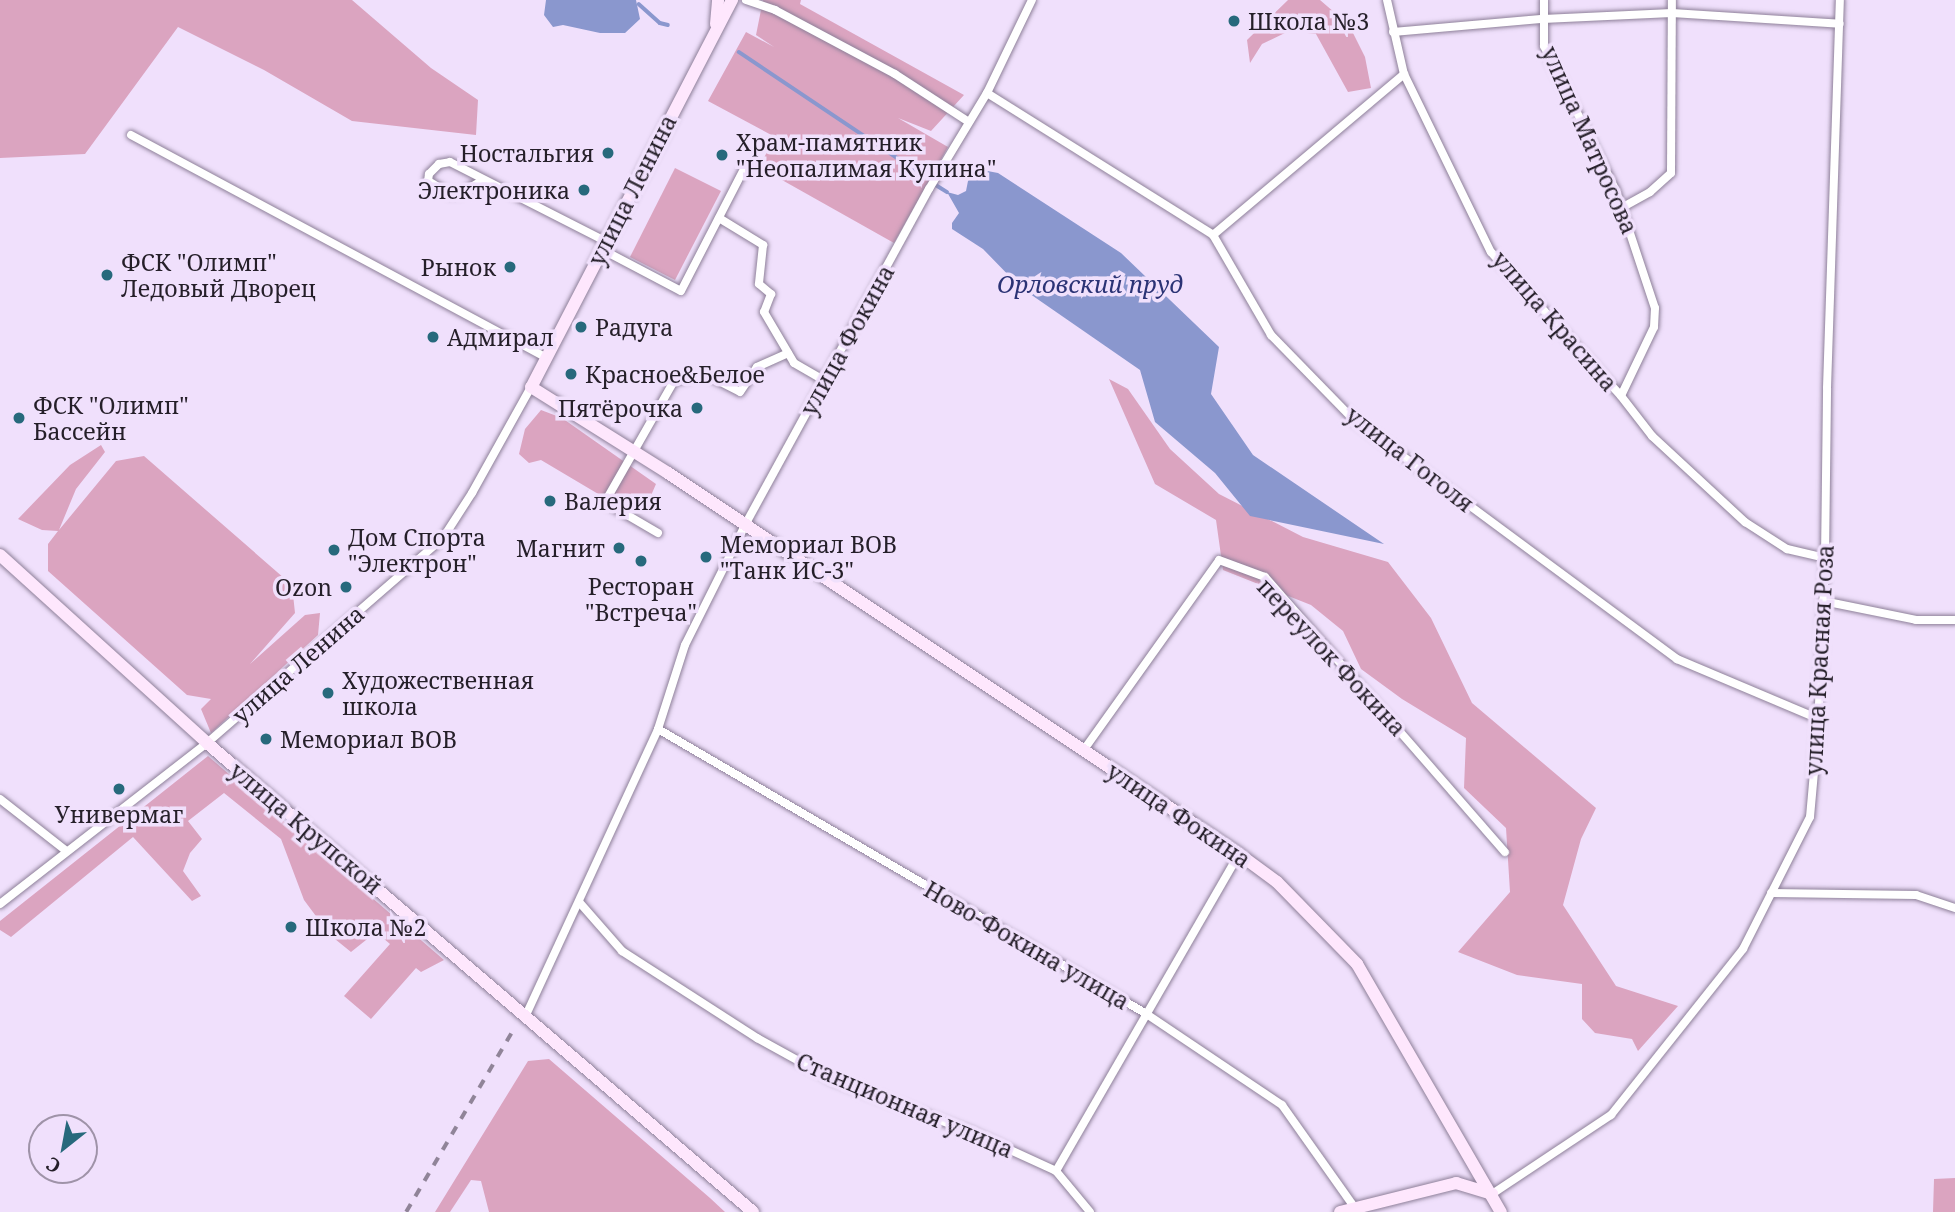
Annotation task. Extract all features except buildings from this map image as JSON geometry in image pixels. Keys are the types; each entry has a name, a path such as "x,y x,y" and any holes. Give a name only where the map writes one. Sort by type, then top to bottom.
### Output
{"main road":[{"path":"716,27 718,0"},
{"name":"улица Ленина","path":"531,387 732,0"},
{"name":"улица Фокина","path":"531,387 633,450 1277,882 1357,964 1502,1212"},
{"name":"улица Крупской","path":"0,555 207,743 753,1212"},
{"path":"1340,1212 1456,1183 1492,1194"}],"street":[{"path":"746,0 775,9 895,74 969,122"},
{"name":"улица Фокина","path":"745,525 948,155 987,93 1032,0"},
{"name":"улица Красина","path":"1387,0 1404,74 1492,252 1621,396 1652,436 1745,522 1787,549 1825,558"},
{"name":"улица Матросова","path":"1544,0 1544,46 1623,207 1655,308 1654,327 1621,396"},
{"path":"1623,207 1650,192 1671,173 1672,0"},
{"name":"улица Красная Роза","path":"1492,1194 1611,1115 1743,949 1810,817 1825,558 1827,388 1840,0"},
{"path":"1393,32 1544,19 1702,12 1840,24"},
{"path":"1213,235 1404,74"},
{"name":"улица Гоголя","path":"987,93 1213,235 1271,335 1354,420 1676,659 1816,718"},
{"path":"131,135 547,358"},
{"path":"483,180 461,193 450,194 428,181 429,174 439,164 450,162 483,180 526,198 681,291 744,169"},
{"path":"719,218 763,245 759,284 771,294 764,312 794,363 825,381"},
{"path":"659,533 605,502 674,382 705,374 740,392 757,367 788,353"},
{"name":"улица Ленина","path":"0,904 65,850 207,743 443,538 472,493 531,387"},
{"path":"526,1015 658,729 685,645 745,525"},
{"name":"переулок Фокина","path":"1083,751 1219,560 1265,577 1504,852"},
{"path":"1823,601 1916,620 1955,621"},
{"name":"Ново-Фокина улица","path":"658,729 1145,1013 1282,1105 1355,1208"},
{"path":"0,799 65,850"},
{"path":"1056,1171 1239,854"},
{"path":"1771,893 1916,895 1955,908"},
{"name":"Станционная улица","path":"580,903 622,951 757,1038 833,1080 971,1132 1056,1171 1090,1212"}],"shaded area":[{"path":"0,0 352,0 431,68 478,100 476,135 352,121 264,70 178,27 85,154 0,158"},
{"path":"763,0 801,0 800,4 964,95 931,131 898,118 948,147 894,243 759,167 775,137 708,101 746,32 774,47 756,35"},
{"path":"1288,0 1320,0 1349,25 1365,57 1371,88 1348,92 1316,34 1289,31 1262,44 1250,63 1247,40"},
{"path":"675,168 721,191 675,280 630,257"},
{"path":"1109,379 1128,389 1170,449 1219,494 1303,537 1388,562 1431,618 1472,703 1596,808 1581,839 1563,905 1616,986 1678,1006 1638,1051 1632,1039 1595,1033 1582,1019 1582,984 1517,975 1458,952 1510,892 1506,828 1464,788 1466,738 1402,699 1361,669 1343,631 1311,605 1223,570 1216,520 1155,484"},
{"path":"541,410 562,418 656,484 646,507 605,498 541,460 529,463 519,454 525,429"},
{"path":"101,445 105,452 76,489 59,530 116,461 144,456 292,585 295,613 250,664 305,615 320,613 318,635 211,733 201,709 211,699 187,695 48,571 48,544 58,531 42,530 18,519 70,465"},
{"path":"208,756 444,960 421,972 416,968 371,1019 344,996 390,944 376,932 351,952 330,935 304,900 281,839 224,793 188,821 202,839 190,853 183,871 201,896 192,901 133,837 11,937 0,930 0,921"},
{"path":"549,1059 725,1212 489,1212 481,1181 471,1180 450,1212 435,1212 528,1061"},
{"path":"1955,1178 1955,1212 1933,1212 1934,1179"}],"water":[{"path":"546,0 636,0 640,19 625,33 600,33 563,25 553,27 544,15"},
{"name":"Орловский пруд","path":"977,169 998,173 1121,253 1219,347 1211,394 1253,455 1384,544 1250,516 1215,473 1155,422 1140,370 1020,287 983,249 952,229 952,223 959,213 947,192 958,195 966,191 968,181"}],"waterway":[{"path":"639,4 660,23 668,25"},
{"path":"739,52 918,172"},
{"path":"936,185 947,192"}],"railway":[{"path":"406,1212 513,1030"}],"place":[{"name":"Школа №3","path":"1234,21"},
{"name":"Ностальгия","path":"608,153"},
{"name":"Храм-памятник \"Неопалимая Купина\"","path":"722,155"},
{"name":"Электроника","path":"584,190"},
{"name":"Рынок","path":"510,267"},
{"name":"ФСК \"Олимп\" Ледовый Дворец","path":"107,275"},
{"name":"Радуга","path":"581,327"},
{"name":"Адмирал","path":"433,337"},
{"name":"Красное&Белое","path":"571,374"},
{"name":"Пятёрочка","path":"697,408"},
{"name":"ФСК \"Олимп\" Бассейн","path":"19,418"},
{"name":"Валерия","path":"550,501"},
{"name":"Магнит","path":"619,548"},
{"name":"Дом Спорта \"Электрон\"","path":"334,550"},
{"name":"Мемориал ВОВ \"Танк ИС-3\"","path":"706,557"},
{"name":"Ресторан \"Встреча\"","path":"641,561"},
{"name":"Ozon","path":"346,587"},
{"name":"Художественная школа","path":"328,693"},
{"name":"Мемориал ВОВ","path":"266,739"},
{"name":"Универмаг","path":"119,789"},
{"name":"Школа №2","path":"291,927"}]}
